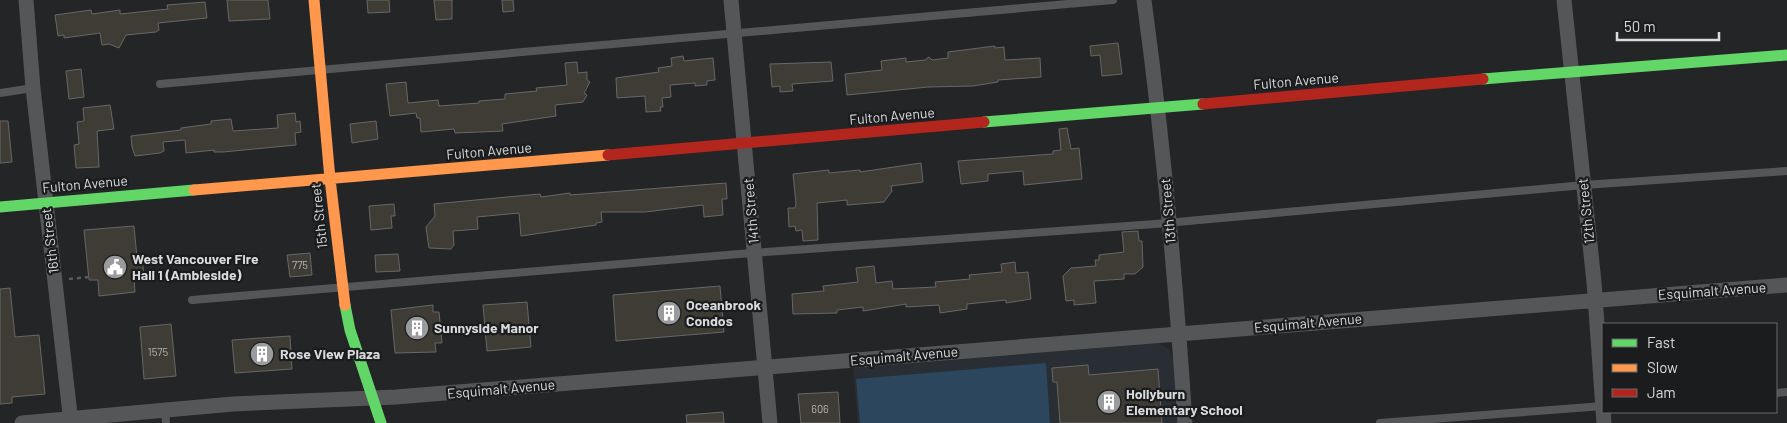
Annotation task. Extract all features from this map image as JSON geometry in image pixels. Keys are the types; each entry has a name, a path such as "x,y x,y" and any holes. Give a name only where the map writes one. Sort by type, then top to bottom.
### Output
{"street":[{"name":"16th Street","path":"26,0 33,88 70,421"},
{"name":"15th Street","path":"314,0 319,70 342,288 350,330 381,423"},
{"name":"14th Street","path":"731,0 770,423"},
{"name":"13th Street","path":"1144,0 1158,108 1179,333 1185,423"},
{"name":"12th Street","path":"1564,0 1570,72 1584,185 1602,393"},
{"name":"Fulton Avenue","path":"0,207 1570,72 1787,56"},
{"name":"Esquimalt Avenue","path":"22,423 165,417 242,404 372,399 1787,285"}],"lane":[{"path":"160,84 1113,0"},
{"path":"0,93 33,88"},
{"path":"192,300 755,253 1169,222 1584,185 1787,171"},
{"path":"1380,423 1602,406"}],"path":[{"path":"68,280 89,277"}],"shaded area":[{"path":"1158,343 1169,349 1174,362 1179,423 858,423 853,367"},
{"path":"1046,363 1050,423 860,423 856,379"}],"building":[{"path":"227,0 268,0 270,19 229,21"},
{"path":"367,0 389,0 390,12 368,13"},
{"path":"434,0 452,0 452,19 436,20"},
{"path":"502,0 513,0 514,11 503,12"},
{"path":"205,2 207,18 158,23 159,30 156,32 126,35 119,48 109,44 102,45 100,33 64,38 64,35 58,36 55,15 91,10 92,14 120,10 120,14 168,9 167,5"},
{"path":"1118,43 1122,74 1102,76 1100,55 1091,56 1090,46"},
{"path":"995,46 995,48 1004,47 1005,60 1040,58 1041,77 998,80 998,82 973,86 928,87 847,95 845,74 882,70 881,61 906,58 906,62 925,60 929,57 932,60 948,58 948,52"},
{"path":"683,56 684,61 713,58 715,80 707,81 707,85 695,86 695,83 670,85 671,97 662,98 663,107 660,107 661,111 646,112 645,96 617,98 616,78 659,72 658,68 672,66 671,58"},
{"path":"577,62 578,73 587,72 587,80 590,82 584,93 587,95 583,102 555,105 556,116 502,124 503,131 455,133 454,129 421,132 420,118 417,118 416,113 390,116 386,84 406,82 408,103 438,100 439,106 479,103 479,101 505,99 505,94 537,91 536,88 567,85 565,63"},
{"path":"831,62 833,81 792,84 793,91 780,92 780,86 772,87 770,64"},
{"path":"81,69 84,97 69,99 66,71"},
{"path":"110,105 114,129 97,131 99,167 76,168 74,145 79,144 77,122 84,121 83,108"},
{"path":"295,113 296,122 300,121 301,132 295,133 296,145 223,152 214,152 214,150 186,153 185,140 163,142 164,151 160,153 135,156 132,147 131,136 181,130 181,128 211,124 211,121 231,119 233,131 278,128 277,115"},
{"path":"0,121 8,121 12,162 0,163"},
{"path":"376,121 378,139 352,143 350,124"},
{"path":"1067,128 1071,149 1079,148 1082,179 1024,185 1023,171 988,174 988,181 961,184 958,161 1053,154 1053,151 1061,150 1059,129"},
{"path":"921,163 923,182 891,186 892,191 884,202 847,205 847,200 817,203 818,240 803,241 802,230 796,231 795,226 789,227 788,208 795,208 796,204 793,174 829,170 829,173 860,170 860,172"},
{"path":"726,183 727,199 722,199 723,215 704,217 703,205 645,212 601,212 602,222 596,223 596,225 521,236 519,213 477,217 478,229 453,231 454,245 451,249 429,248 426,227 435,216 434,204 540,194 541,197 570,193 570,195"},
{"path":"394,204 395,216 391,216 392,228 371,230 369,206"},
{"name":"West Vancouver Fire Hall 1 (Ambleside)","path":"134,226 137,258 142,257 144,277 134,277 135,292 99,296 98,280 89,280 84,230"},
{"path":"1138,231 1139,241 1142,241 1143,267 1135,274 1124,274 1124,279 1094,281 1096,303 1074,305 1074,300 1066,301 1063,276 1071,268 1096,266 1095,260 1099,260 1099,255 1124,252 1122,232"},
{"path":"310,253 312,275 290,277 287,255"},
{"path":"398,254 400,271 376,272 375,255"},
{"path":"1015,262 1016,273 1028,272 1031,299 1006,303 1006,300 967,304 967,309 940,313 939,305 906,307 906,304 863,311 863,307 837,310 837,313 793,314 792,294 824,291 823,286 858,282 856,268 874,266 876,283 892,281 893,289 936,287 935,282 970,279 969,275 1002,272 1001,264"},
{"name":"Oceanbrook Condos","path":"720,286 724,332 616,341 613,295"},
{"path":"10,288 15,337 39,335 45,394 12,397 12,403 0,404 0,289"},
{"path":"527,302 531,347 487,351 483,305"},
{"name":"Sunnyside Manor","path":"433,305 433,312 439,312 442,343 435,343 436,352 395,353 391,310"},
{"path":"171,324 176,376 144,379 140,327"},
{"name":"Rose View Plaza","path":"290,336 292,369 235,373 232,340"},
{"name":"Hollyburn Elementary School","path":"1088,365 1089,375 1158,369 1162,423 1060,423 1057,382 1053,382 1052,368"},
{"path":"838,392 840,423 801,423 798,394"},
{"path":"723,412 724,423 687,423 686,415"}],"traffic: fast":[{"path":"1483,79 1787,55"},
{"path":"984,122 1203,104"},
{"path":"0,207 194,190"},
{"path":"345,305 350,330 381,423"}],"traffic: slow":[{"path":"314,0 330,179 345,305"},
{"path":"194,190 608,155"}],"traffic: jam":[{"path":"1203,104 1483,79"},
{"path":"608,155 984,122"}],"place":[{"name":"West Vancouver Fire Hall 1 (Ambleside)","path":"115,267"},
{"name":"Oceanbrook Condos","path":"669,313"},
{"name":"Sunnyside Manor","path":"417,328"},
{"name":"Rose View Plaza","path":"262,354"},
{"name":"Hollyburn Elementary School","path":"1109,402"}]}
